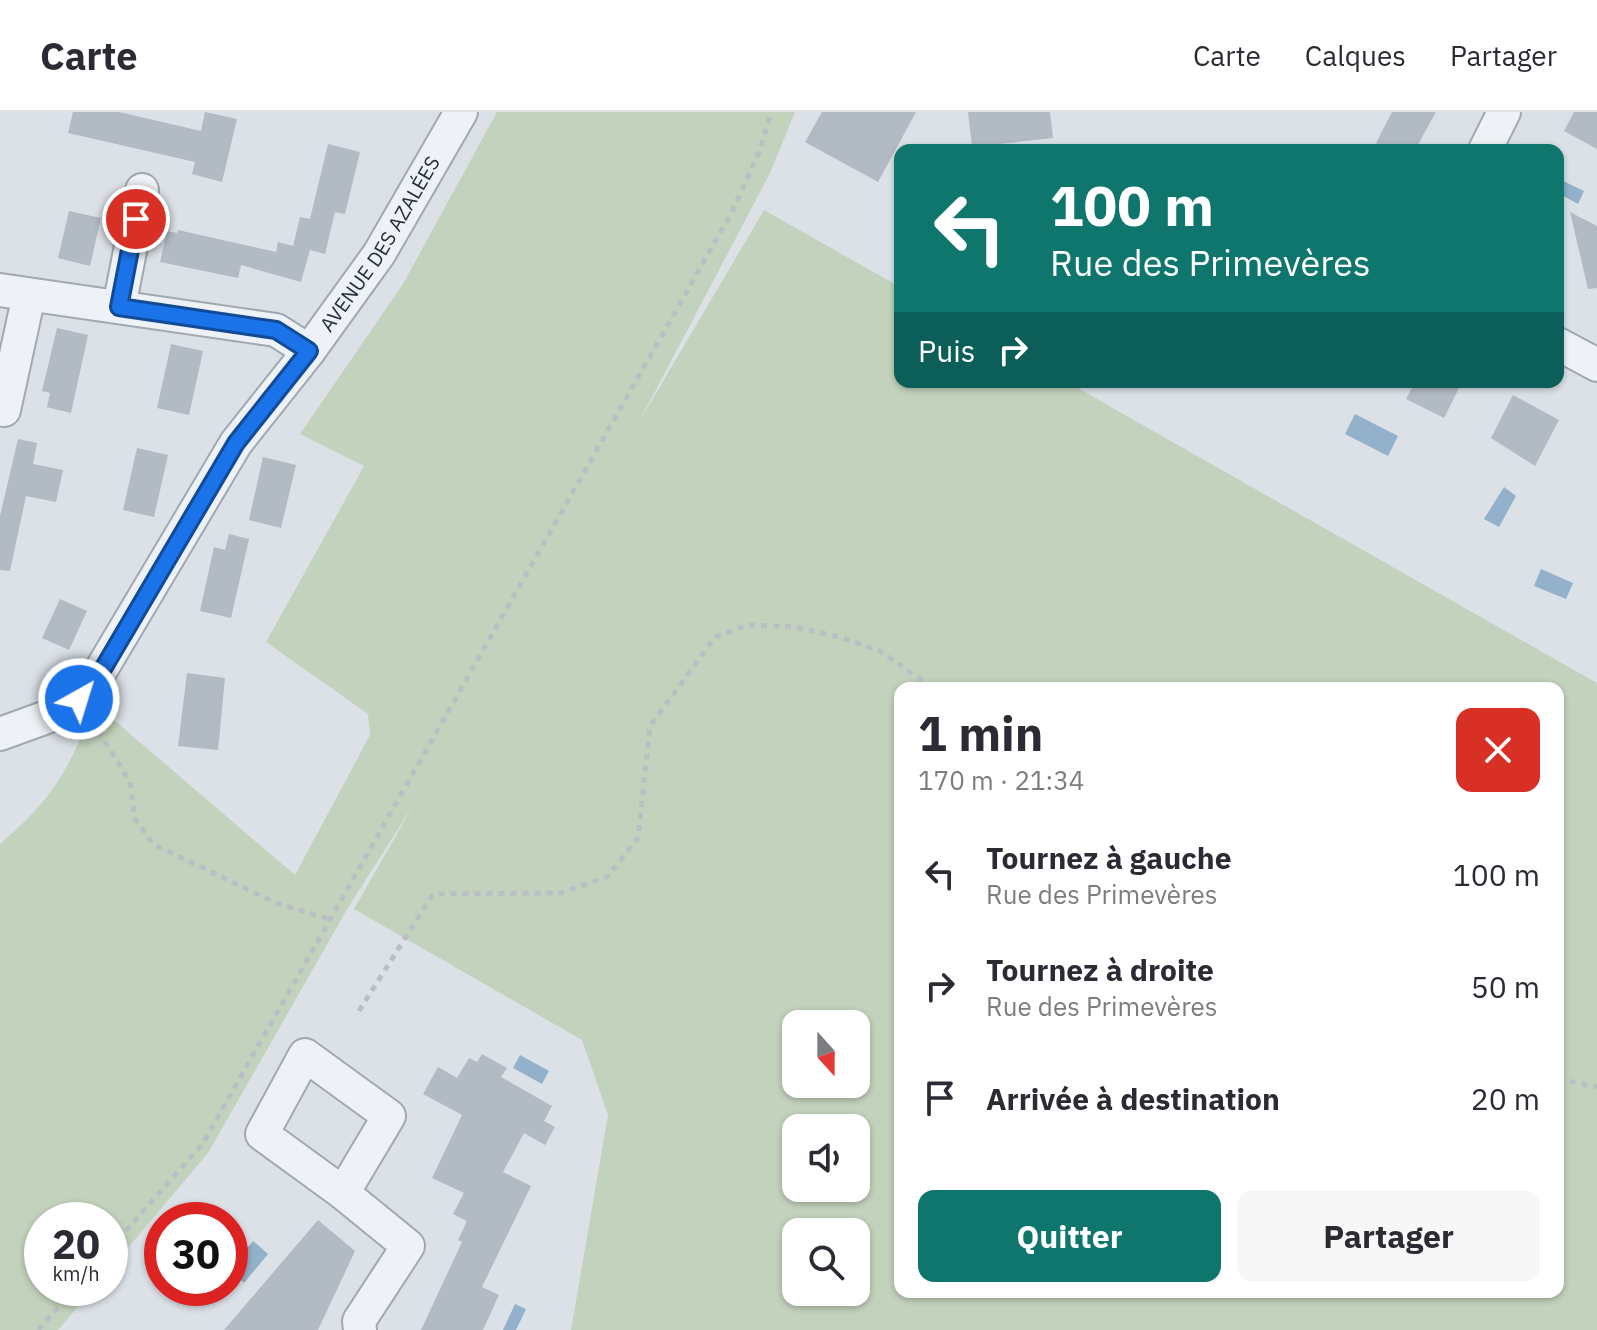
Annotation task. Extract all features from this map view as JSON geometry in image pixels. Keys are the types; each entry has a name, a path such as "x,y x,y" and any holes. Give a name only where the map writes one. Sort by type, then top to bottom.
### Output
{"street":[{"name":"AVENUE DES AZALÉES","path":"0,734 48,720 79,699 104,667 236,443 309,351 379,254 461,112"},
{"path":"1488,144 1504,112"},
{"path":"119,307 142,190"},
{"path":"4,410 14,292 276,330 309,351"},
{"path":"1564,347 1597,365"},
{"path":"343,1193 408,1246 359,1321 360,1330"}],"path":[{"path":"128,1228 203,1143 332,920 732,212 760,150 771,112"},
{"path":"359,1011 433,894 560,893 607,877 638,838 650,726 715,637 748,625 794,627 840,637 880,651 924,682"},
{"path":"79,699 130,782 135,819 153,844 276,903 332,920"},
{"path":"1564,1080 1597,1087"},
{"path":"38,1330 59,1306"}],"green space":[{"path":"497,112 795,112 770,173 639,422 764,210 894,284 894,388 1078,388 1597,683 1597,1330 571,1330 608,1115 582,1040 354,909 414,804 349,906 208,1153 167,1202 144,1202 144,1229 128,1248 128,1202 24,1202 24,1306 79,1306 58,1330 0,1330 0,844 34,812 58,781 77,746 94,703 295,875 370,735 368,714 266,642 364,466 300,434 403,284"}],"water":[{"path":"1564,181 1584,191 1578,204 1564,196"},
{"path":"1355,414 1398,436 1388,456 1345,434"},
{"path":"1504,487 1516,496 1499,527 1484,519"},
{"path":"1541,569 1573,583 1566,599 1534,586"},
{"path":"520,1055 549,1071 542,1084 513,1068"},
{"path":"253,1241 268,1254 248,1278 248,1247"},
{"path":"515,1304 526,1309 516,1330 503,1330"}],"building":[{"path":"73,112 119,112 201,131 205,112 237,119 222,182 192,174 195,162 68,133"},
{"path":"822,112 916,112 899,144 894,144 894,153 878,182 805,142"},
{"path":"968,112 1050,112 1053,138 972,144"},
{"path":"1392,112 1436,112 1418,144 1376,143"},
{"path":"1574,112 1597,112 1597,149 1564,131"},
{"path":"328,144 360,152 345,214 335,212 325,254 310,250 301,282 241,265 238,278 160,262 167,231 177,233 178,230 276,252 278,242 293,246 300,217 310,219"},
{"path":"69,211 101,218 90,266 58,258"},
{"path":"1570,212 1597,226 1597,288 1588,289"},
{"path":"57,328 88,335 71,413 47,407 50,393 42,391"},
{"path":"171,344 203,351 189,415 157,408"},
{"path":"1412,388 1459,388 1444,418 1406,399"},
{"path":"1513,395 1559,420 1535,466 1491,438"},
{"path":"18,439 37,443 33,464 63,470 56,502 26,496 10,571 0,570 0,516"},
{"path":"137,448 168,455 154,517 123,510"},
{"path":"263,457 296,465 281,528 249,520"},
{"path":"229,534 249,539 231,618 200,611 214,547 225,550"},
{"path":"60,599 87,611 69,650 42,638"},
{"path":"187,673 225,678 218,750 178,746"},
{"path":"482,1054 507,1068 501,1077 552,1106 544,1121 555,1127 545,1145 524,1133 503,1172 531,1186 482,1287 499,1295 483,1330 421,1330 462,1242 458,1240 467,1221 453,1214 464,1193 432,1178 462,1115 423,1094 438,1067 457,1078 469,1058 477,1062"},
{"path":"318,1220 355,1251 318,1330 224,1330 245,1306 248,1306 248,1302"}],"route":[{"path":"79,699 104,667 236,443 309,351 294,338 276,330 119,307 136,219"}]}
